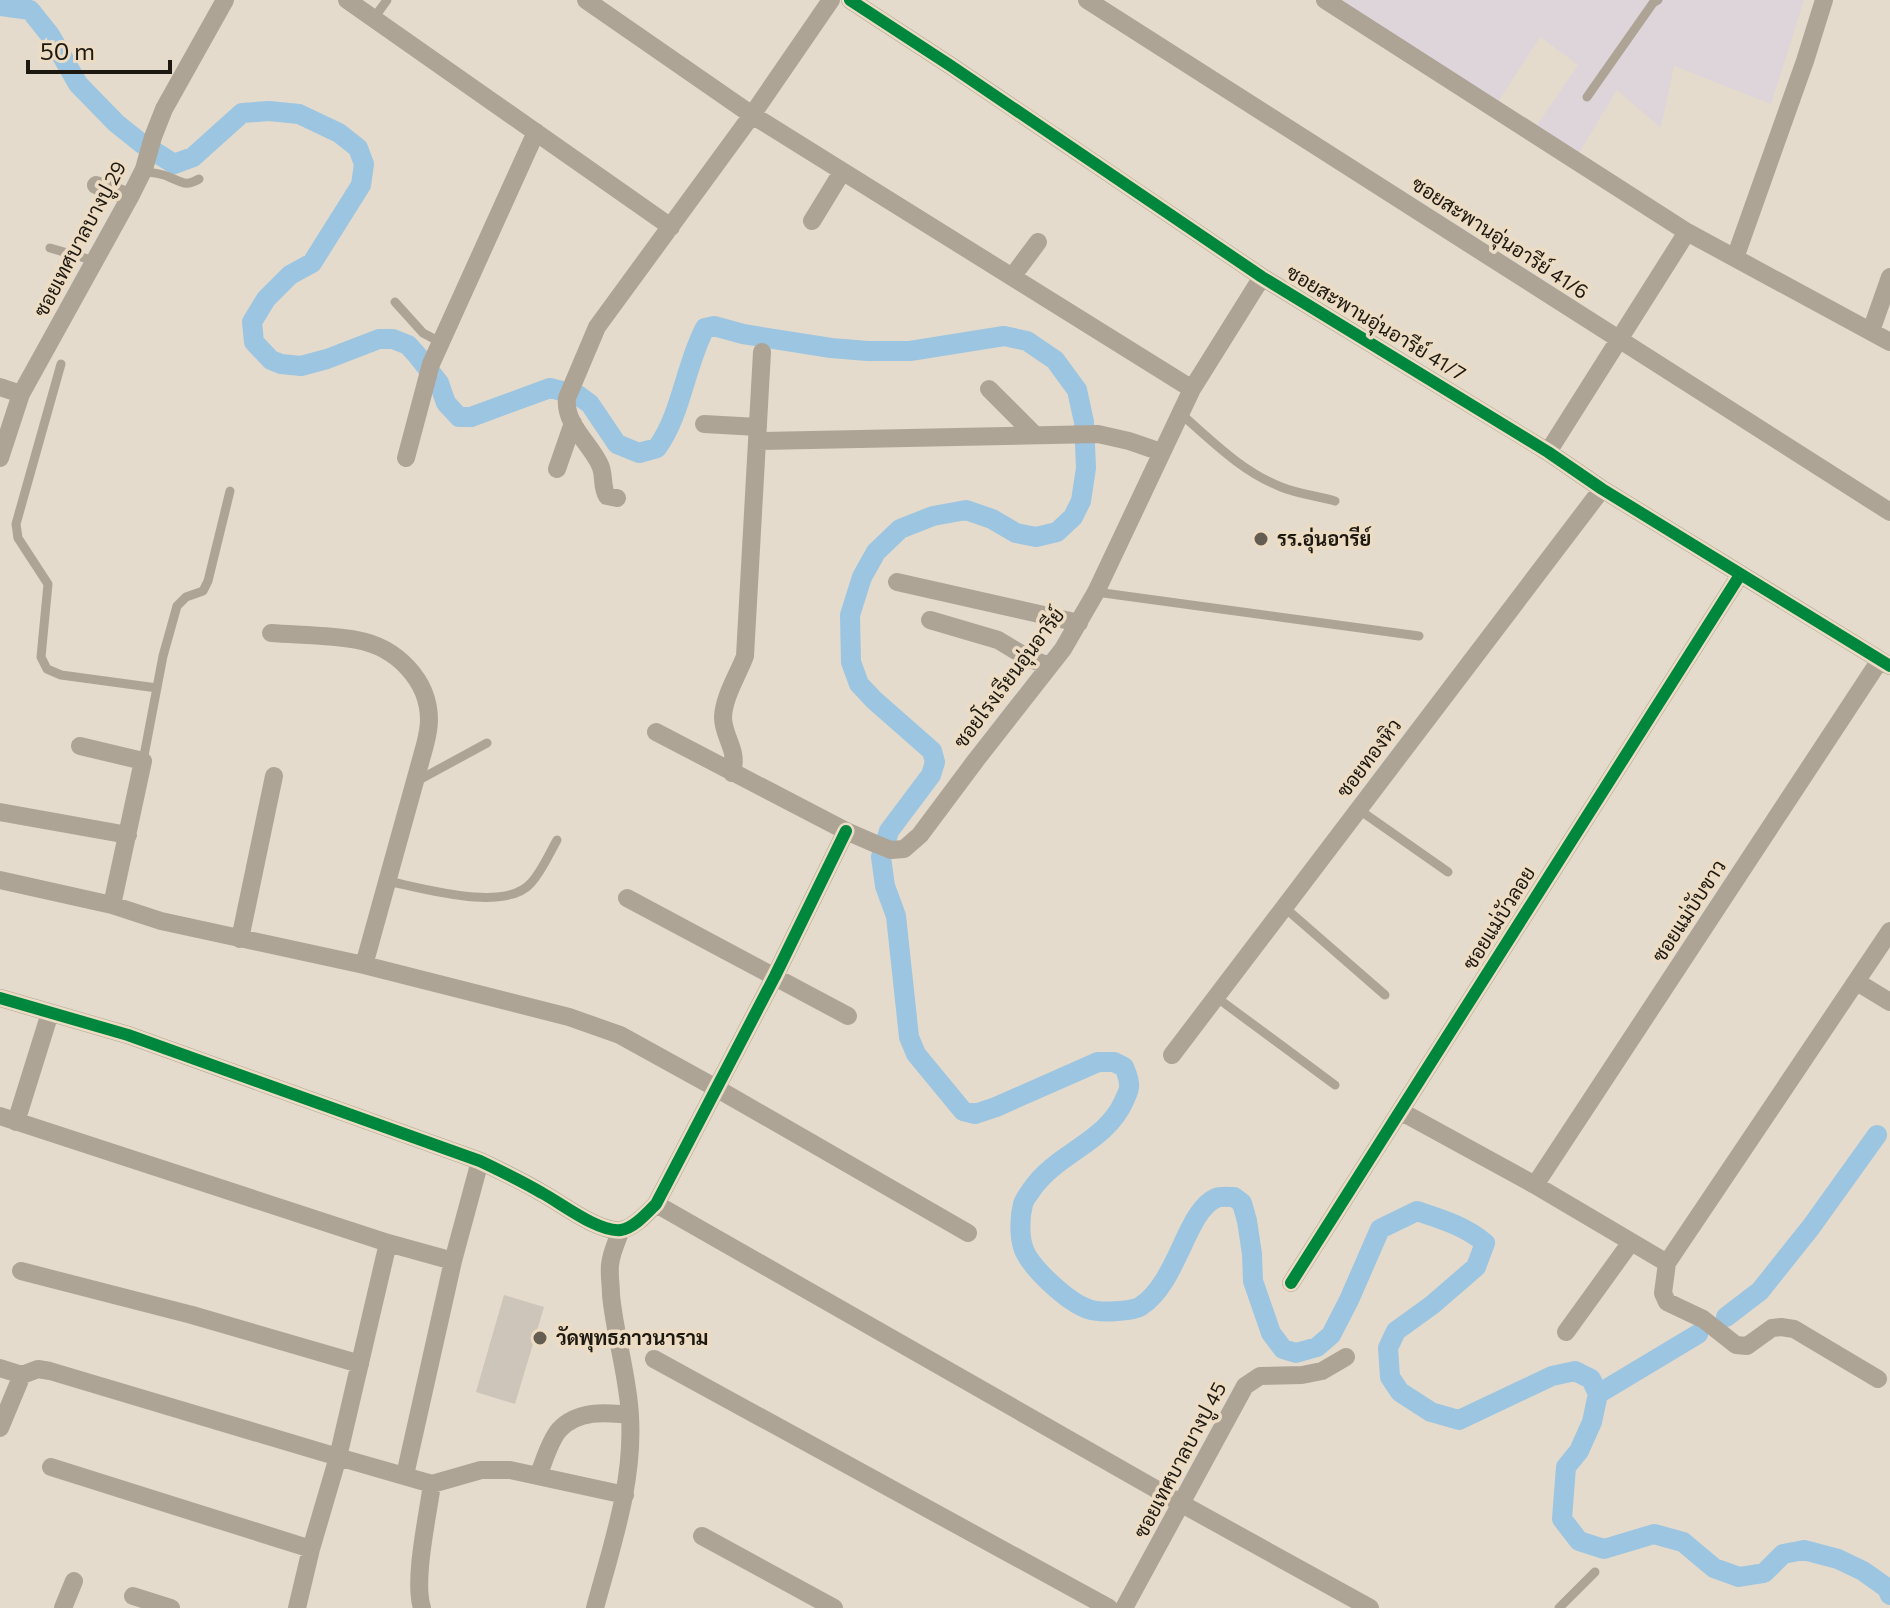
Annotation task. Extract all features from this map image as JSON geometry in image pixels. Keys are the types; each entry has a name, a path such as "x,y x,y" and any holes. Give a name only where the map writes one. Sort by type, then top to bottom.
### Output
{"street":[{"name":"ซอยเทศบาลบางปู 29","path":"0,458 4,429 21,394 130,197 164,109 225,0"},
{"path":"347,0 671,227"},
{"path":"586,0 752,115 1192,389"},
{"path":"617,498 607,496 603,490 603,473 599,463 573,423 566,406 597,327 752,115 831,0"},
{"name":"ซอยสะพานอุ่นอารีย์ 41/7","path":"850,0 1262,277 1885,663"},
{"name":"ซอยสะพานอุ่นอารีย์ 41/6","path":"1087,0 1890,512"},
{"path":"1325,0 1687,232 1890,342"},
{"path":"1735,258 1824,0"},
{"path":"406,458 440,342 536,132"},
{"path":"812,221 842,172"},
{"path":"96,185 130,197"},
{"path":"1548,452 1687,232"},
{"path":"1012,277 1038,242"},
{"name":"ซอยโรงเรียนอุ่นอารีย์","path":"656,732 846,831 883,847 904,849 920,835 1079,623 1192,389 1262,277"},
{"path":"1871,331 1890,277"},
{"path":"732,773 734,756 723,719 726,701 745,656 762,352"},
{"path":"0,387 21,394"},
{"path":"989,389 1035,435"},
{"path":"557,469 573,423"},
{"path":"704,424 758,434 1098,434 1161,452"},
{"name":"ซอยทองหิว","path":"1172,1055 1602,489"},
{"name":"ซอยแม่บัวลอย","path":"1291,1283 1740,575"},
{"path":"897,582 1079,623"},
{"path":"930,620 998,640 1028,658 1049,666"},
{"path":"271,633 358,640 388,651 409,669 423,687 429,720 425,745 364,965"},
{"name":"ซอยแม่บับขาว","path":"1535,1185 1885,663"},
{"path":"80,746 143,761 112,905"},
{"path":"240,939 274,776"},
{"path":"0,812 128,835"},
{"path":"0,998 128,1035 480,1161 592,1222 608,1229 621,1230 656,1204 775,976 846,831"},
{"path":"0,880 112,905 161,921 364,965 569,1017 620,1035 968,1233"},
{"path":"627,898 848,1016"},
{"path":"1878,1379 1794,1329 1772,1328 1747,1346 1736,1345 1703,1319 1667,1302 1663,1293 1667,1263 1890,931"},
{"path":"1857,982 1890,1002"},
{"path":"50,1013 8,1119 388,1243 453,1261"},
{"path":"1400,1111 1535,1185 1667,1263"},
{"path":"405,1475 453,1261 480,1161"},
{"path":"656,1204 1370,1608"},
{"path":"595,1608 625,1495 630,1461 630,1415 610,1284 610,1265 621,1230"},
{"path":"1566,1332 1631,1242"},
{"path":"297,1608 338,1457 388,1243"},
{"path":"21,1271 192,1315 360,1364"},
{"name":"ซอยเทศบาลบางปู 45","path":"1124,1608 1245,1386 1260,1376 1322,1371 1346,1357"},
{"path":"654,1359 1109,1608"},
{"path":"0,1368 22,1375 38,1369 50,1371 432,1484 481,1470 510,1470 625,1495"},
{"path":"0,1428 22,1375"},
{"path":"538,1476 557,1432 571,1420 588,1414 630,1415"},
{"path":"51,1467 311,1549"},
{"path":"422,1608 420,1574 432,1484"},
{"path":"702,1536 834,1608"},
{"path":"63,1608 74,1581"},
{"path":"133,1596 171,1608"}],"lane":[{"path":"374,18 387,0"},
{"path":"1587,97 1658,0"},
{"path":"143,170 188,185 199,179"},
{"path":"50,248 95,261"},
{"path":"395,302 423,333 440,342"},
{"path":"61,364 16,524 18,538 48,584 41,657 47,669 61,675 157,688"},
{"path":"1180,413 1233,460 1253,473 1283,488 1335,501"},
{"path":"143,761 177,606 186,597 203,591 208,581 230,491"},
{"path":"1096,592 1419,636"},
{"path":"415,783 487,743"},
{"path":"1358,809 1448,872"},
{"path":"387,881 468,897 491,899 513,895 530,885 557,840"},
{"path":"1284,907 1385,995"},
{"path":"1216,997 1335,1085"},
{"path":"1559,1608 1595,1572"}],"shaded area":[{"path":"1330,0 1804,0 1771,104 1674,66 1661,128 1617,90 1576,158 1535,128 1578,65 1540,37 1495,107"}],"building":[{"path":"504,1295 544,1307 515,1404 476,1392"}],"waterway":[{"path":"0,6 30,10 50,35 78,84 116,123 174,164 193,157 242,113 269,111 299,114 339,133 358,148 364,164 361,185 312,263 290,275 266,299 252,322 254,342 271,360 281,364 301,366 379,339 393,339 408,345 417,355 439,383 446,403 459,417 471,417 550,388 578,395 590,404 617,444 639,453 657,448 665,434 705,328 714,326 743,334 868,351 910,351 1004,336 1027,341 1055,360 1077,390 1084,422 1086,468 1081,501 1073,517 1057,532 1036,537 1016,533 992,519 966,510 933,516 900,529 876,552 862,577 850,615 851,662 859,684 932,751 935,762 931,775 889,831 881,857 885,886 896,916 909,1037 916,1054 963,1111 975,1114 1098,1062 1114,1062 1124,1067 1128,1077 1129,1086 1124,1101 1106,1127 1054,1166 1025,1200 1020,1231 1023,1247 1033,1264 1050,1283 1088,1309 1123,1311 1137,1308 1154,1295 1164,1281 1206,1205 1218,1197 1234,1197 1242,1203 1247,1221 1253,1281 1271,1333 1283,1349 1296,1353 1317,1347 1331,1335 1380,1229 1417,1211 1444,1220 1485,1243 1476,1267 1396,1331 1388,1348 1390,1377 1400,1392 1431,1412 1459,1420 1552,1376 1575,1371 1591,1379 1598,1394 1592,1422 1579,1451 1566,1467 1562,1519 1579,1541 1604,1549 1654,1534 1683,1542 1714,1568 1739,1577 1764,1573 1783,1554 1804,1550 1838,1559 1863,1571 1887,1588 1890,1595"},
{"path":"1726,1317 1760,1291 1877,1135"},
{"path":"1598,1394 1698,1334"}],"cycle path":[{"path":"850,0 1262,277 1890,666"},
{"path":"1291,1283 1740,575"},
{"path":"0,998 128,1035 480,1161 527,1184 591,1222 621,1230 635,1223 656,1204 775,976 846,831"}],"place":[{"name":"รร.อุ่นอารีย์","path":"1261,539"},
{"name":"วัดพุทธภาวนาราม","path":"540,1338"}]}
